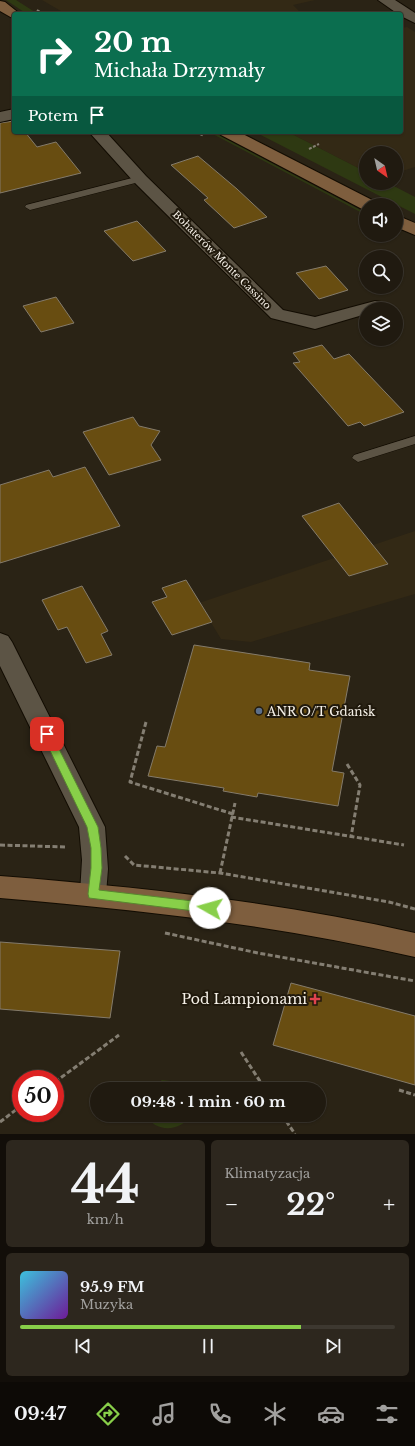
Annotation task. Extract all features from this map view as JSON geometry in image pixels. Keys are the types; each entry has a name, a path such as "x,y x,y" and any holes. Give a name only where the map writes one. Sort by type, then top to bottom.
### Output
{"main road":[{"path":"0,5 12,14"},
{"path":"231,134 359,200"},
{"path":"0,887 93,894 266,915 415,945"}],"street":[{"path":"385,0 415,19"},
{"path":"0,117 12,114"},
{"name":"Bohaterów Monte Cassino","path":"98,134 140,179 277,314 315,323 359,311"},
{"path":"0,642 92,827 96,848 97,868 93,894"}],"lane":[{"path":"30,207 140,179"},
{"path":"358,458 415,440"}],"path":[{"path":"146,722 130,782 232,816 404,845"},
{"path":"347,764 360,785 351,837"},
{"path":"220,873 235,802"},
{"path":"0,845 117,849 134,865 220,873 389,902 415,909"},
{"path":"159,932 258,953 415,981"},
{"path":"64,1076 119,1036"},
{"path":"241,1052 260,1082"},
{"path":"399,1090 415,1095"},
{"path":"0,1122 12,1113"},
{"path":"287,1122 295,1134"}],"shaded area":[{"path":"42,0 315,0 293,5 300,12 63,12"},
{"path":"407,27 415,32 415,167 403,171 403,146 359,146 359,168 292,134 403,134 403,28"},
{"path":"415,531 415,594 251,642 221,639 199,603"}],"green space":[{"path":"6,0 16,0 35,12 24,12"},
{"path":"213,134 217,134 359,209 359,211"},
{"path":"259,134 292,134 359,168 359,185"},
{"path":"368,190 402,190 415,197 415,214 403,208 403,198 384,198"},
{"path":"162,1080 179,1082 159,1082"},
{"path":"151,1122 186,1122 181,1125 168,1128 155,1125"}],"building":[{"path":"12,121 12,134 27,134 37,147 56,142 81,173 0,193 0,123"},
{"path":"198,156 267,217 234,228 204,200 208,198 171,165"},
{"path":"137,221 166,251 133,261 104,231"},
{"path":"326,266 348,290 319,299 296,273"},
{"path":"56,297 74,323 41,332 23,306"},
{"path":"322,345 334,359 349,354 404,412 364,426 360,422 348,426 293,363 300,362 293,353"},
{"path":"133,417 139,426 160,431 151,445 161,460 109,475 83,432"},
{"path":"85,467 120,526 0,563 0,485 49,470 53,477"},
{"path":"339,503 388,564 349,576 302,516"},
{"path":"186,580 212,622 172,635 152,602 167,597 162,588"},
{"path":"82,586 108,631 101,634 112,655 86,663 67,627 58,630 42,600"},
{"name":"ANR O/T Gdańsk","path":"194,645 310,663 309,670 350,676 332,771 344,773 338,806 258,793 257,797 223,791 224,788 148,776 157,746 165,747"},
{"path":"0,942 120,951 110,1018 0,1009"},
{"path":"291,983 415,1016 415,1085 273,1045"}],"place":[{"name":"ANR O/T Gdańsk","path":"259,711"},
{"name":"Pod Lampionami","path":"315,999"}],"route":[{"path":"47,734 92,827 96,848 97,868 93,894 210,908"}]}
